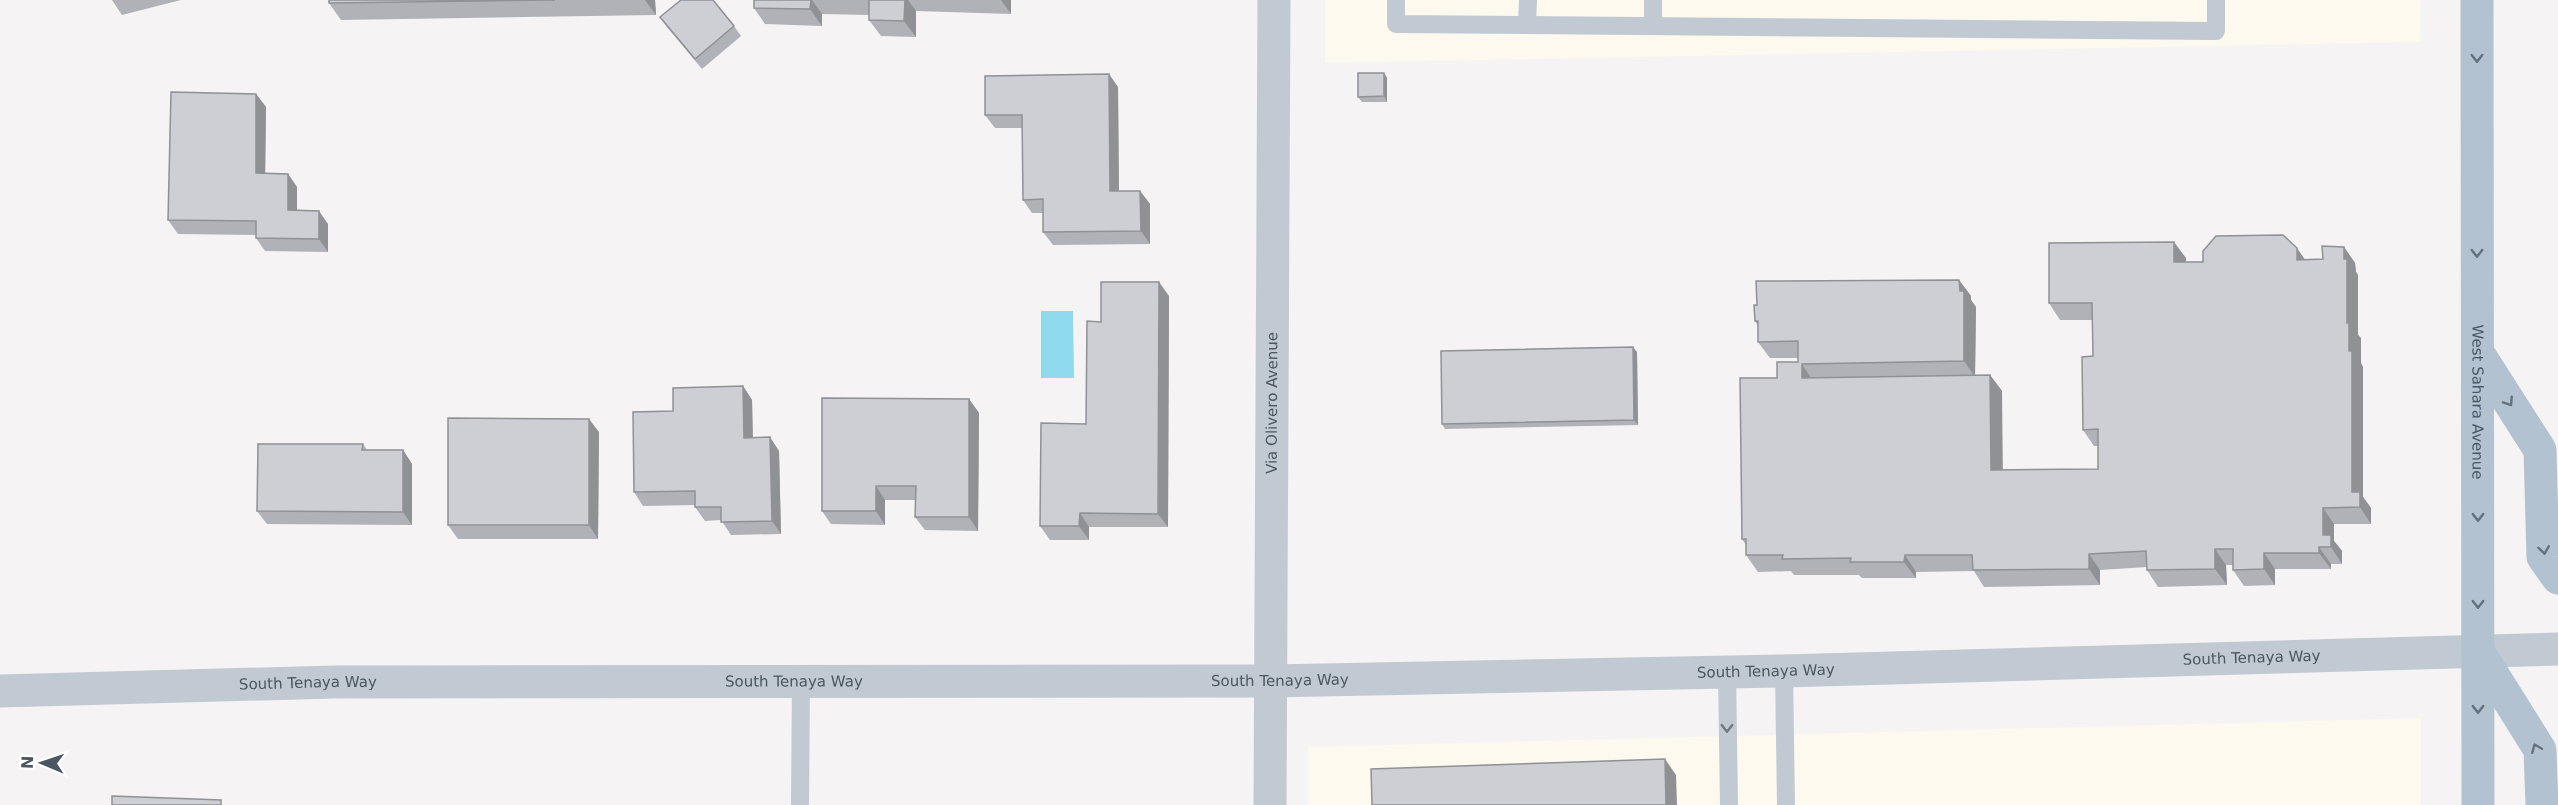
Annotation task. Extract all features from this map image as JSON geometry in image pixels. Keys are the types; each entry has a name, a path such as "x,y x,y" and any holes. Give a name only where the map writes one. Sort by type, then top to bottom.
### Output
{"main road":[{"name":"West Sahara Avenue","path":"2477,0 2478,805"},
{"path":"2478,353 2540,450 2543,557 2558,578"},
{"path":"2478,651 2540,750 2542,805"}],"street":[{"name":"Via Olivero Avenue","path":"1270,805 1274,0"},
{"name":"South Tenaya Way","path":"0,691 334,682 1271,681 1726,670 1784,671 2558,649"}],"lane":[{"path":"1396,0 1396,24 2216,31 2216,0"},
{"path":"1527,25 1528,0"},
{"path":"1653,0 1653,26"},
{"path":"1726,670 1729,805"},
{"path":"1784,671 1786,805"},
{"path":"800,805 801,681"}],"shaded area":[{"path":"1325,0 2421,0 2420,42 1325,63"},
{"path":"2421,718 2421,805 1308,805 1308,747"}],"water":[{"path":"1041,311 1073,311 1074,378 1041,378"}],"building":[{"path":"329,0 555,0 329,3"},
{"path":"681,0 713,0 734,26 695,59 660,17"},
{"path":"754,0 811,0 810,9 754,8"},
{"path":"869,0 905,0 904,21 869,20"},
{"path":"1358,73 1384,73 1384,96 1358,97"},
{"path":"1109,74 1110,191 1140,191 1141,231 1043,232 1043,199 1023,200 1022,115 985,115 985,76"},
{"path":"171,92 256,94 256,173 288,174 288,210 319,211 319,239 256,238 256,221 168,220"},
{"path":"2283,235 2297,248 2297,260 2323,259 2322,246 2344,247 2344,259 2347,259 2347,323 2349,322 2349,351 2352,351 2352,492 2360,492 2360,507 2323,508 2323,535 2331,535 2331,547 2319,547 2319,553 2264,553 2264,569 2233,570 2233,549 2215,549 2215,569 2147,570 2146,551 2089,554 2089,569 1973,570 1972,555 1905,555 1904,562 1850,562 1851,558 1782,559 1783,555 1746,555 1746,539 1742,539 1740,378 1777,378 1777,362 1798,362 1798,341 1758,342 1758,321 1755,321 1754,305 1757,305 1756,281 1959,280 1960,291 1964,291 1964,361 1802,364 1802,378 1990,375 1991,470 2098,469 2098,429 2083,430 2082,357 2093,356 2092,303 2049,303 2049,243 2174,242 2174,262 2203,262 2203,251 2216,236"},
{"path":"1101,282 1159,282 1158,514 1080,513 1079,526 1040,526 1041,423 1086,424 1087,321 1101,322"},
{"path":"1633,347 1634,420 1442,424 1441,351"},
{"path":"743,386 744,438 770,437 772,521 721,522 721,507 695,507 695,491 634,492 633,412 673,411 673,388"},
{"path":"822,398 969,399 969,517 915,517 916,486 876,486 876,511 822,511"},
{"path":"448,418 589,419 589,525 448,525"},
{"path":"258,444 363,444 362,450 403,450 403,512 257,511"},
{"path":"1665,759 1666,805 1372,805 1371,769"},
{"path":"112,796 221,800 221,805 112,805"}]}
